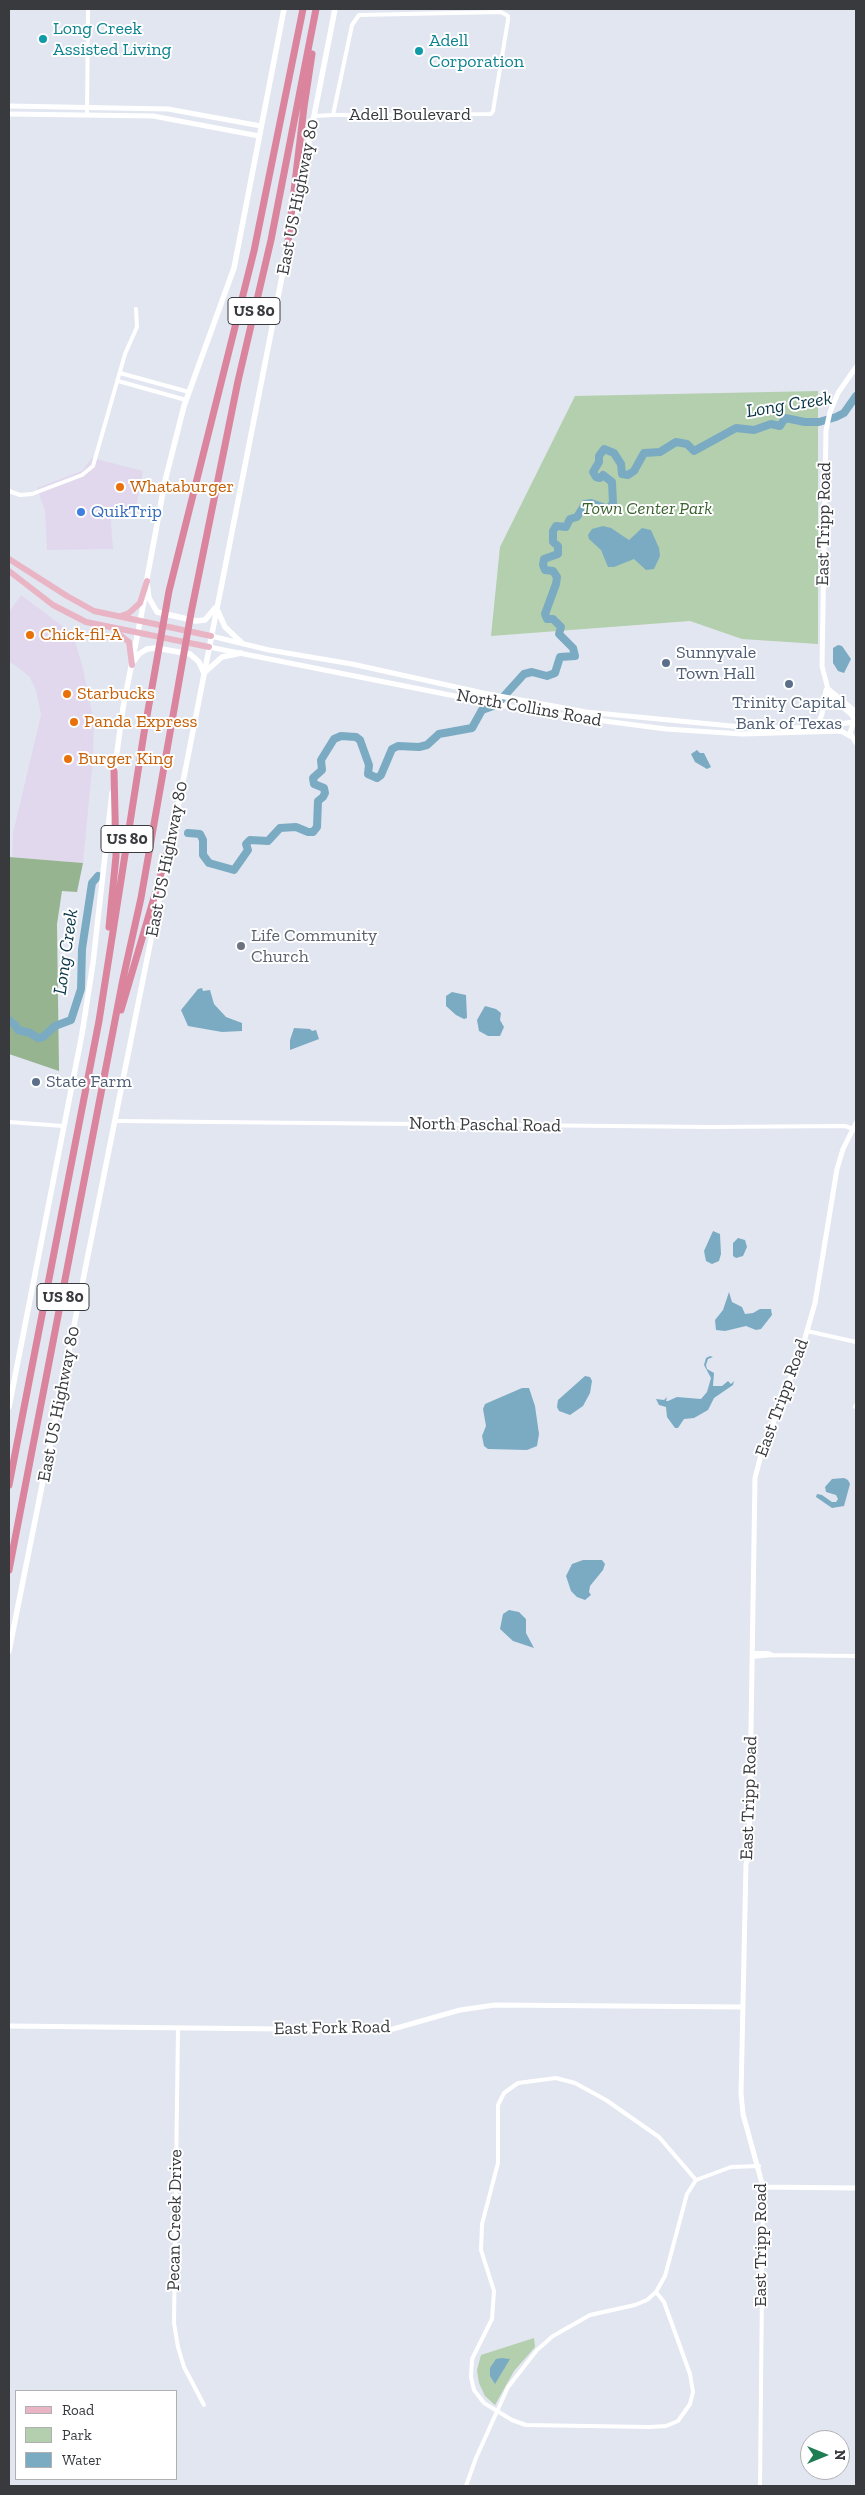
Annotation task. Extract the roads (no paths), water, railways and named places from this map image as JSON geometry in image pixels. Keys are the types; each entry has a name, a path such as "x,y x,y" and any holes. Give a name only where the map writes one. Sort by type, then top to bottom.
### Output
{"highway":[{"name":"US 80","path":"9,1485 99,1021 169,591 249,271 303,9"},
{"name":"US 80","path":"9,1570 141,898 181,663 238,381 271,240 316,9"},
{"path":"287,250 304,107 320,9"},
{"path":"99,1021 116,856 114,770"},
{"path":"115,1025 126,997 171,840"}],"main road":[{"path":"9,1407 82,1034 93,963 114,770 165,481 186,400 230,282 284,9"},
{"name":"East US Highway 80","path":"9,1650 116,1121 335,9"},
{"path":"9,559 66,596 94,610 211,636"},
{"path":"19,565 11,572 52,605 86,622 120,633 129,642 132,665"},
{"path":"147,581 149,598 157,612 196,621 205,620 217,606 225,627 241,642"},
{"path":"120,616 129,613 140,603 147,581"},
{"path":"104,627 209,647"},
{"path":"132,665 139,654 147,649 156,648 190,654 199,662 204,672 222,657 241,653"}],"street":[{"path":"87,115 88,9"},
{"name":"Adell Boulevard","path":"314,116 491,114 508,16 501,12 359,15 352,25 333,115"},
{"path":"9,106 177,110 261,126"},
{"path":"9,114 163,118 259,136"},
{"path":"9,490 20,495 32,494 82,475 93,466 120,373 137,327 136,309"},
{"name":"East Tripp Road","path":"855,720 851,714 834,702 826,688 822,666 826,426 838,393 856,367"},
{"path":"120,373 189,392"},
{"path":"118,381 186,400"},
{"name":"North Collins Road","path":"211,636 530,702 630,717 772,731 841,731 852,738"},
{"name":"North Collins Road","path":"209,647 505,706 629,724 728,733 817,727 855,720"},
{"path":"389,682 391,672"},
{"path":"817,727 822,714 826,688 856,712"},
{"path":"528,709 530,702"},
{"path":"629,724 630,717"},
{"path":"855,720 850,729 852,738 856,742"},
{"path":"728,733 729,726"},
{"name":"North Paschal Road","path":"116,1121 703,1127 845,1126 855,1130"},
{"path":"9,1122 63,1126"},
{"name":"East Tripp Road","path":"760,2486 763,2187 759,2166 743,2114 741,2094 746,1864 749,1855 750,1835 755,1478 761,1455 807,1331 817,1294 837,1169 843,1149 855,1130 856,1123"},
{"path":"807,1331 856,1342"},
{"path":"752,1655 768,1653 773,1655 856,1656"},
{"name":"East Fork Road","path":"9,2026 393,2029 460,2010 494,2005 743,2007"},
{"name":"Pecan Creek Drive","path":"178,2028 174,2323 178,2348 184,2367 204,2405"},
{"path":"656,2292 664,2302 690,2374 694,2392 690,2404 678,2421 666,2426 650,2427 526,2426 497,2412 484,2403 474,2390 471,2376 472,2359 492,2319 494,2291 480,2250 482,2224 498,2163 498,2105 504,2093 518,2082 556,2078 575,2083 606,2100 659,2137 696,2180"},
{"path":"466,2486 508,2387 521,2368 553,2336 590,2315 635,2305 647,2300 656,2292 665,2276 687,2194 696,2180 731,2167 759,2166"},
{"path":"763,2187 856,2188"}],"water":[{"path":"603,526 611,528 629,540 642,528 651,530 659,548 660,556 654,569 646,570 634,559 614,567 608,567 601,550 589,539 588,535 592,529"},
{"path":"838,645 842,646 851,659 844,673 838,671 833,663 833,648"},
{"path":"697,750 700,753 704,753 711,767 707,769 695,762 691,754"},
{"path":"202,988 203,991 210,990 214,1004 226,1017 242,1023 242,1031 222,1032 188,1026 181,1010 198,989"},
{"path":"452,992 466,995 467,1018 464,1019 456,1015 446,1006 446,996"},
{"path":"485,1006 496,1009 501,1013 500,1020 504,1027 500,1036 488,1036 479,1031 477,1020"},
{"path":"294,1028 316,1030 319,1039 290,1050 290,1040"},
{"path":"713,1231 720,1234 721,1254 719,1261 712,1264 706,1261 704,1251"},
{"path":"738,1238 745,1240 747,1247 743,1256 736,1258 733,1256 733,1243"},
{"path":"729,1292 732,1302 742,1307 745,1314 753,1313 760,1309 771,1309 772,1315 761,1329 756,1330 746,1326 725,1331 716,1330 715,1320 723,1310"},
{"path":"713,1357 708,1359 706,1365 707,1369 714,1373 713,1386 722,1386 728,1381 731,1384 734,1381 733,1385 714,1398 708,1410 694,1418 684,1419 678,1428 675,1428 667,1417 666,1407 659,1405 656,1399 664,1400 667,1397 666,1401 668,1401 677,1397 701,1399 707,1392 711,1378 704,1365 706,1358"},
{"path":"585,1376 590,1377 592,1381 590,1393 583,1406 570,1415 559,1411 557,1407 558,1400"},
{"path":"522,1388 529,1388 535,1406 539,1434 537,1446 527,1450 488,1449 484,1446 482,1436 486,1426 483,1409 485,1404"},
{"path":"844,1478 850,1484 844,1506 832,1508 816,1497 817,1494 822,1495 832,1502 836,1502 838,1499 836,1495 826,1492 825,1487 832,1479"},
{"path":"583,1560 602,1560 605,1564 603,1570 590,1586 589,1592 591,1595 585,1600 577,1597 571,1591 566,1576 572,1564"},
{"path":"509,1610 519,1612 526,1619 526,1633 534,1648 513,1641 500,1629 503,1614"},
{"path":"496,2359 510,2359 495,2384 490,2376 490,2368"}],"waterway":[{"name":"Long Creek","path":"188,833 200,834 203,840 203,855 209,863 234,870 248,850 246,844 250,840 268,841 280,828 296,827 313,832 317,827 318,801 325,793 324,788 314,784 313,778 322,770 321,760 334,739 341,736 356,737 360,740 369,765 368,774 377,778 381,775 392,749 398,746 419,747 427,745 439,734 472,728 482,710 496,705 524,674 532,672 547,676 555,673 560,657 575,656 573,648 559,634 561,627 553,619 547,619 545,614 557,577 553,571 545,570 543,565 544,559 558,554 558,546 553,542 553,531 556,526 566,527 570,519 577,517 585,504 591,503 608,509 613,503 612,482 603,475 600,478 596,477 593,472 604,449 614,453 621,464 622,474 628,475 634,471 644,453 660,452 676,442 687,444 694,451 736,428 754,430 771,424 780,426 785,418 805,422 819,422 844,413 856,396"},
{"name":"Long Creek","path":"9,1020 18,1030 30,1033 38,1038 43,1037 55,1026 71,1020 81,989 82,949 92,883 98,876"}],"place":[{"name":"Long Creek Assisted Living","path":"43,39"},
{"name":"Adell Corporation","path":"419,51"},
{"name":"Whataburger","path":"120,487"},
{"name":"QuikTrip","path":"81,512"},
{"name":"Chick-fil-A","path":"30,635"},
{"name":"Sunnyvale Town Hall","path":"666,663"},
{"name":"Trinity Capital Bank of Texas","path":"789,684"},
{"name":"Starbucks","path":"67,694"},
{"name":"Panda Express","path":"74,722"},
{"name":"Burger King","path":"68,759"},
{"name":"Life Community Church","path":"241,946"},
{"name":"State Farm","path":"36,1082"}],"park label":[{"name":"Town Center Park","path":"647,509"}]}
